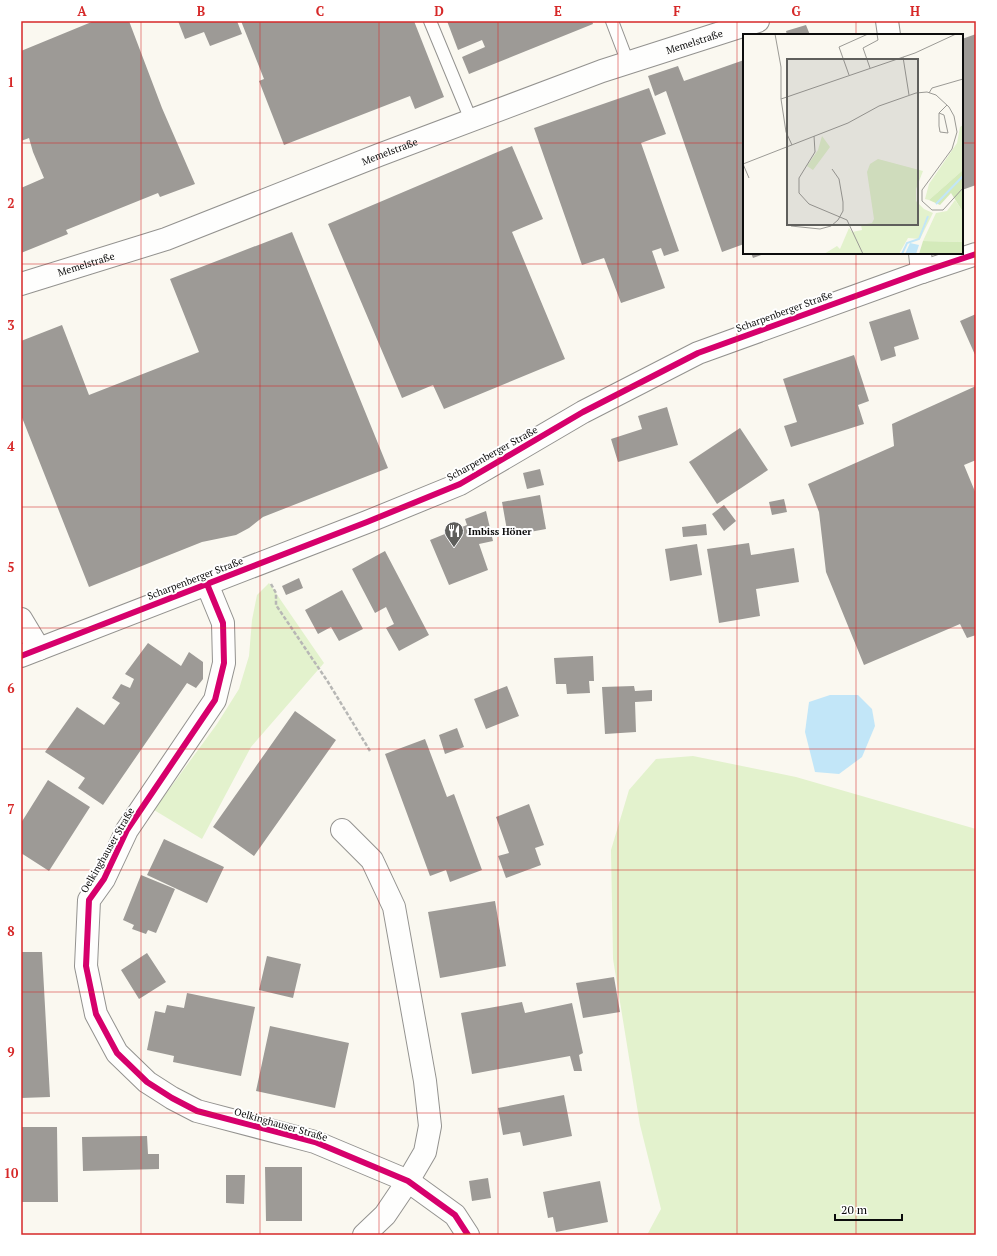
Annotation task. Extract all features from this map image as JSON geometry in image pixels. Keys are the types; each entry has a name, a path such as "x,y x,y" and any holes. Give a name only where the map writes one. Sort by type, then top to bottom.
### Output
{"street":[{"name":"Memelstraße","path":"21,284 166,239 471,120 628,63 758,21"},
{"path":"887,21 889,34"},
{"name":"Scharpenberger Straße","path":"30,653 367,522 460,484 583,412 698,353 921,262 976,254"},
{"name":"Oelkinghauser Straße","path":"207,584 222,623 224,663 215,700 128,830 104,879 89,900 86,966 96,1014 117,1053 147,1082 172,1098 197,1110 315,1142 408,1181 455,1215 468,1235"},
{"path":"21,619 30,653"},
{"path":"342,830 372,860 394,907 425,1081 430,1126 425,1152 408,1181 385,1215 364,1235"}],"lane":[{"path":"430,21 471,120"},
{"path":"612,21 628,63"}],"path":[{"path":"260,564 276,593 276,606 328,682 370,752"}],"green space":[{"path":"269,583 324,663 251,747 202,839 154,810 217,724 239,689 249,656 252,620 257,595"},
{"path":"693,756 796,777 976,829 976,1235 647,1235 661,1209 640,1125 613,959 611,850 629,790 656,759"}],"water":[{"path":"830,695 858,695 872,709 875,726 862,757 839,774 815,772 805,732 809,702"}],"building":[{"path":"94,21 129,21 162,108 195,184 160,197 158,193 66,230 68,234 21,253 21,188 44,178 29,138 21,141 21,51"},
{"path":"178,21 237,21 242,34 210,46 204,32 185,39"},
{"path":"241,21 414,21 444,97 415,109 410,96 284,145 259,81 264,79"},
{"path":"447,21 592,21 593,24 469,74 462,57 485,47 482,40 458,50"},
{"path":"806,25 810,34 787,34 786,31"},
{"path":"976,34 976,185 963,190 963,39"},
{"path":"743,60 743,244 722,252 666,91 655,96 648,76 678,66 684,81"},
{"path":"649,88 666,134 641,143 679,251 664,256 661,248 652,251 665,288 621,303 604,258 582,265 534,128"},
{"path":"512,146 543,219 512,232 565,359 444,409 433,385 402,398 328,224"},
{"path":"292,232 388,468 263,517 249,528 236,535 202,542 89,587 21,415 21,341 62,325 89,395 199,352 170,279"},
{"path":"751,254 764,254 753,258"},
{"path":"910,309 919,339 894,347 896,356 881,361 869,322"},
{"path":"976,314 976,357 960,321"},
{"path":"854,355 869,401 858,405 864,424 791,447 784,426 797,422 783,379"},
{"path":"976,386 976,460 964,465 976,494 976,635 967,638 960,624 864,665 826,572 819,512 808,484 894,446 892,424"},
{"path":"667,407 678,445 618,462 611,439 642,429 638,416"},
{"path":"740,428 768,470 717,504 689,462"},
{"path":"540,469 544,485 527,489 523,473"},
{"path":"540,495 546,529 508,536 502,502"},
{"path":"784,499 787,512 772,515 769,502"},
{"path":"724,505 736,521 724,531 712,514"},
{"path":"486,511 493,541 479,544 488,570 449,585 430,540 467,525 465,519"},
{"path":"706,524 707,535 683,537 682,527"},
{"path":"749,543 751,555 794,548 799,582 756,589 760,616 719,623 707,549"},
{"path":"697,544 702,575 670,581 665,549"},
{"path":"385,551 429,635 399,651 386,628 394,624 386,607 375,613 352,569"},
{"path":"299,578 303,588 286,595 282,586"},
{"path":"342,590 363,629 339,641 331,627 318,634 305,610"},
{"path":"148,643 181,666 189,652 203,662 203,679 196,688 187,683 103,805 78,788 85,778 45,752 77,707 104,725 120,703 112,698 121,684 130,688 134,679 125,674"},
{"path":"593,656 594,681 589,681 590,693 567,694 566,684 556,684 554,658"},
{"path":"507,686 519,716 486,729 474,699"},
{"path":"634,686 635,691 652,690 652,701 635,702 636,732 605,734 602,687"},
{"path":"295,711 336,740 254,856 213,827"},
{"path":"457,728 464,747 445,754 439,735"},
{"path":"425,739 447,797 454,794 482,870 450,882 446,870 430,876 385,754"},
{"path":"48,780 90,807 49,871 21,853 21,823"},
{"path":"529,804 544,845 535,848 541,865 506,878 498,856 509,853 496,817"},
{"path":"164,839 224,867 207,903 147,875"},
{"path":"141,875 175,889 156,933 148,930 146,934 132,929 134,925 123,920"},
{"path":"495,901 506,966 440,978 428,912"},
{"path":"21,952 42,952 50,1097 21,1098"},
{"path":"147,953 166,982 139,999 121,970"},
{"path":"267,956 301,964 293,998 259,990"},
{"path":"614,977 620,1012 583,1018 576,983"},
{"path":"187,993 255,1007 241,1076 173,1062 174,1056 147,1050 155,1011 165,1013 167,1005 184,1008"},
{"path":"522,1002 525,1013 572,1003 583,1053 579,1055 582,1071 574,1071 570,1056 472,1074 461,1013"},
{"path":"270,1026 349,1043 335,1108 256,1091"},
{"path":"564,1095 572,1136 523,1146 520,1132 503,1135 498,1108"},
{"path":"21,1127 57,1127 58,1202 21,1202"},
{"path":"147,1136 148,1154 159,1154 159,1169 83,1171 82,1137"},
{"path":"265,1167 302,1167 302,1221 266,1221"},
{"path":"226,1175 245,1175 244,1204 226,1203"},
{"path":"488,1178 491,1198 472,1201 469,1181"},
{"path":"600,1181 608,1222 556,1232 553,1217 548,1218 543,1192"}],"cycle path":[{"path":"21,656 367,522 460,484 583,412 698,353 976,254"},
{"path":"207,584 223,623 224,663 215,700 127,830 104,879 89,900 86,966 96,1014 117,1053 147,1082 172,1098 197,1111 315,1142 408,1181 455,1215 468,1235"}],"place":[{"name":"Imbiss Höner","path":"454,548"}]}
